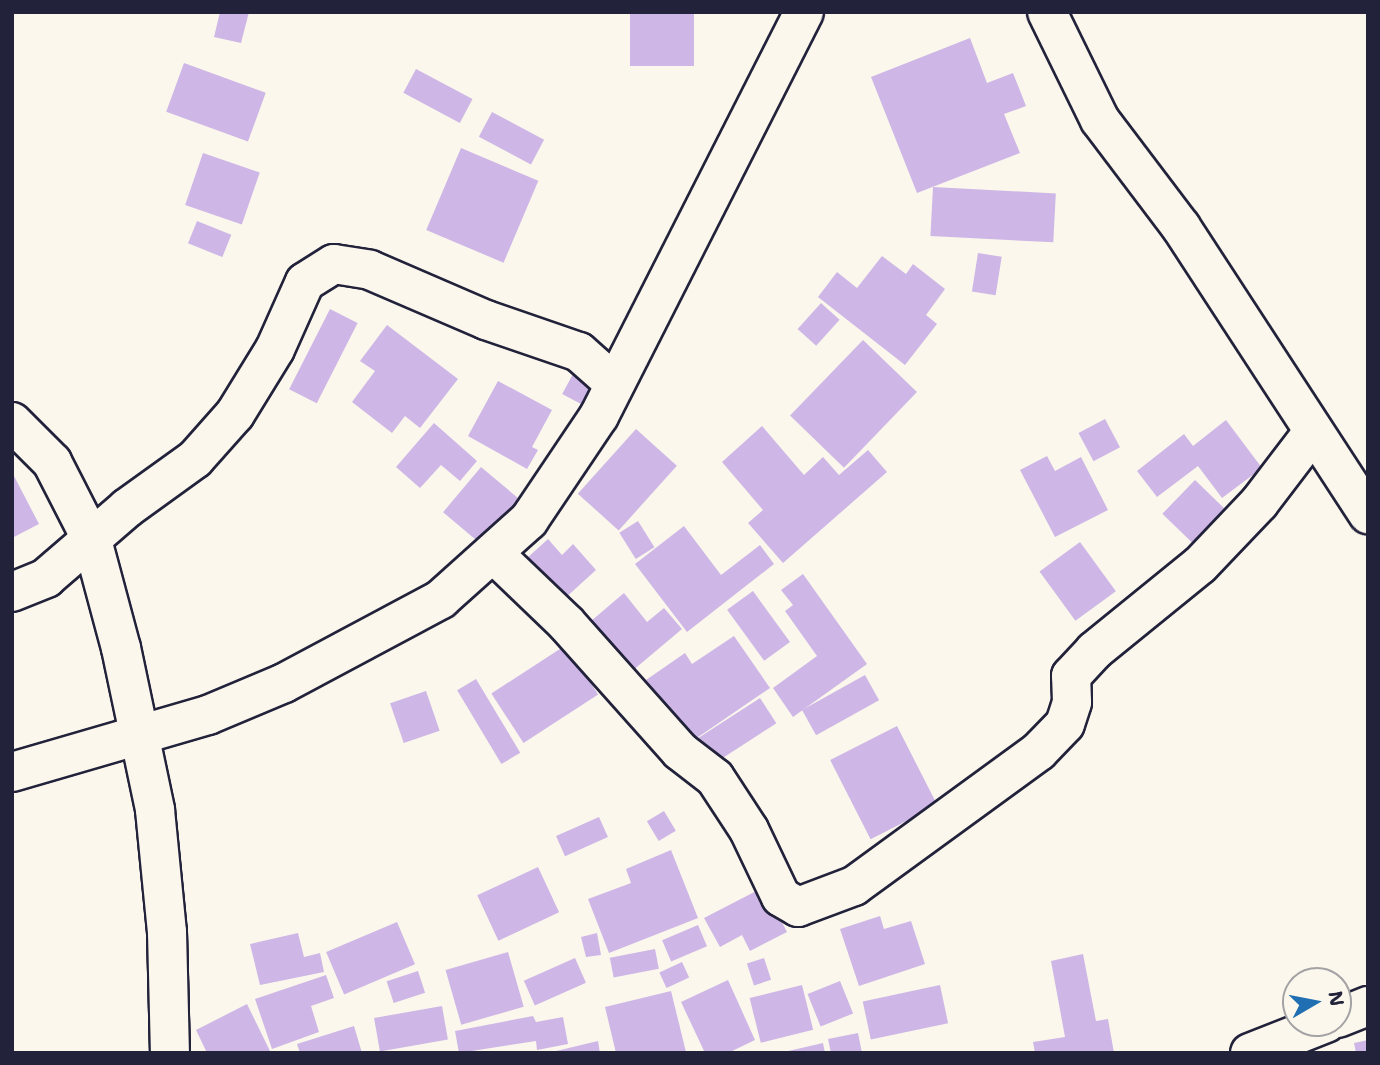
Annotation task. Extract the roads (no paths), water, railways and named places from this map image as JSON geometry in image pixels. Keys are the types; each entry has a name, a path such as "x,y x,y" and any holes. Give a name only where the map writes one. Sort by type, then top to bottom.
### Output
{"street":[{"path":"12,772 208,715 284,683 442,599 529,520 599,416 804,12"},
{"path":"1047,12 1100,120 1181,227 1368,514"},
{"path":"12,592 46,578 127,508 195,459 235,414 275,349 305,282 334,264 370,270 486,320 579,352 615,384"},
{"path":"12,422 52,462 92,540 155,810 167,932 170,1053"},
{"path":"493,553 566,623 680,751 715,778 749,830 781,897 798,907 854,886 1039,751 1065,724 1072,702 1071,676 1094,651 1199,565 1259,503 1313,432"},
{"path":"1250,1053 1291,1037"}]}
